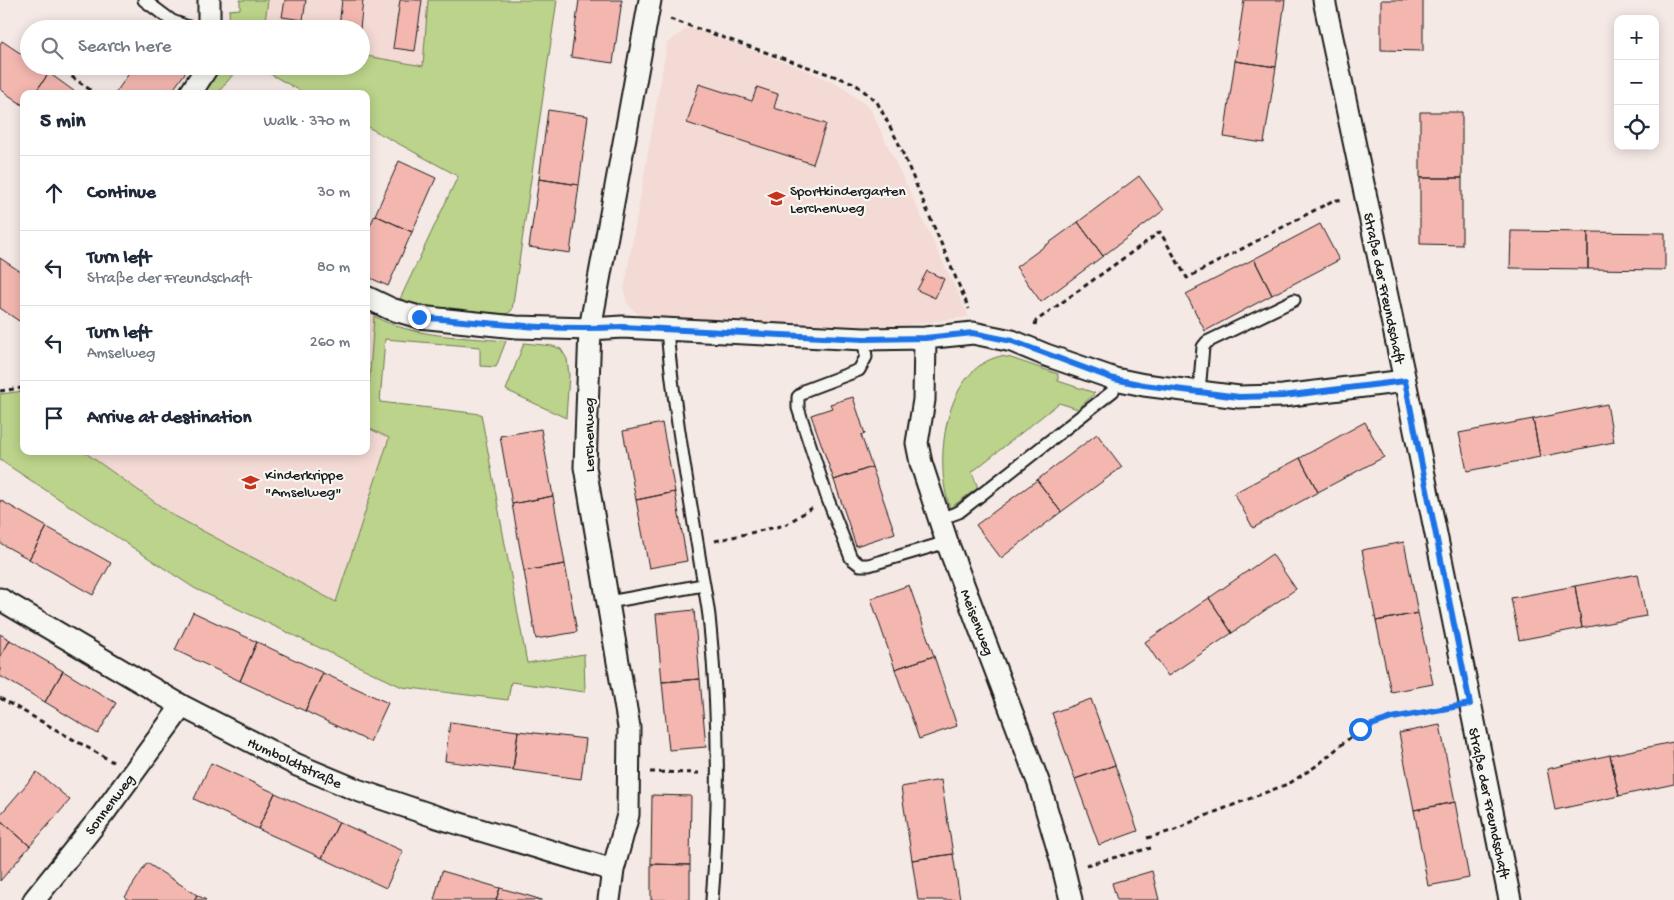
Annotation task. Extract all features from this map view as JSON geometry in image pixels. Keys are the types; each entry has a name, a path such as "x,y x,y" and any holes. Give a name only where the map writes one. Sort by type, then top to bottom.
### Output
{"street":[{"path":"208,20 209,0"},
{"name":"Straße der Freundschaft","path":"1324,0 1405,381 1510,900"},
{"name":"Lerchenweg","path":"610,900 613,870 628,815 630,772 629,727 585,467 590,329 649,6"},
{"path":"193,90 202,75"},
{"path":"370,299 391,309 419,317 516,327 590,329 622,327 864,339 925,338 973,333 999,338 1114,379 1144,385 1239,397 1283,396 1405,381"},
{"name":"Meisenweg","path":"925,338 924,400 917,443 921,463 947,542 1039,784 1071,900"},
{"name":"Humboldtstraße","path":"0,599 182,706 298,766 357,790 437,817 613,870"},
{"name":"Sonnenweg","path":"34,900 102,814 182,706"}],"lane":[{"path":"144,0 171,20"},
{"path":"1199,392 1203,347 1207,342 1294,300"},
{"path":"667,330 671,379 708,614 718,726 715,860 712,900"},
{"path":"864,339 866,357 859,370 806,390 798,397 798,408 827,497 851,558 860,565 869,565 947,542"},
{"path":"940,519 959,512 1113,391 1114,379"},
{"path":"609,602 703,585"}],"path":[{"path":"649,6 677,20 854,83 877,102 898,142 968,305 973,333"},
{"path":"70,75 90,90"},
{"path":"1029,348 1036,322 1160,232 1187,278 1332,201 1364,194"},
{"path":"0,391 20,388"},
{"path":"697,545 785,525 815,507"},
{"path":"0,698 133,773"},
{"path":"1147,838 1175,830 1200,818 1290,783 1319,764 1360,729 1392,718 1470,704"},
{"path":"630,772 717,773"},
{"path":"1064,871 1151,848"}],"shaded area":[{"path":"268,0 428,0 423,66 370,57 370,20 265,20"},
{"name":"Sportkindergarten Lerchenweg","path":"689,27 806,70 840,85 870,108 969,317 868,330 651,319 639,315 632,309 626,301 624,290 667,43"},
{"path":"370,314 374,316 370,372"},
{"name":"Kinderkrippe \"Amselweg\"","path":"370,429 389,437 336,602 173,515 89,455 370,455"}],"green space":[{"path":"240,0 268,0 265,20 230,20 229,10 240,9"},
{"path":"428,0 557,0 512,310 507,314 420,308 400,299 458,176 370,128 370,90 299,90 272,75 370,75 370,57 423,66"},
{"path":"212,75 233,75 220,90 203,90"},
{"path":"374,316 388,323 421,332 506,341 496,367 480,366 480,347 385,339 380,402 481,414 527,663 584,654 585,692 511,682 508,700 402,687 194,588 0,460 0,394 20,392 20,455 89,455 173,515 336,602 389,438 370,429 370,372"},
{"path":"524,343 553,346 561,349 567,359 569,375 566,418 506,390"},
{"path":"1001,356 1058,374 1058,381 1095,393 1078,409 1059,403 972,472 978,488 950,508 945,489 943,467 944,443 948,420 955,398 967,378 982,364"}],"building":[{"path":"285,0 306,0 303,20 282,17"},
{"path":"342,0 363,0 361,20 340,20"},
{"path":"400,0 422,0 415,51 393,48"},
{"path":"579,0 622,0 613,63 571,57"},
{"path":"1244,0 1285,0 1276,67 1235,61"},
{"path":"1381,0 1423,0 1423,51 1381,50"},
{"path":"2,41 20,53 20,75 48,75 37,90 20,90 20,103 0,89 0,44"},
{"path":"1235,61 1276,67 1264,143 1224,137"},
{"path":"48,75 52,75 72,90 37,90"},
{"path":"128,75 184,75 173,90 118,90"},
{"path":"699,84 752,101 757,87 778,94 774,108 826,124 813,164 687,123"},
{"path":"548,110 588,116 579,185 539,179"},
{"path":"1420,112 1462,112 1462,178 1420,178"},
{"path":"399,161 436,178 412,232 375,215"},
{"path":"1139,176 1164,210 1103,256 1078,222"},
{"path":"1420,178 1462,178 1462,245 1420,244"},
{"path":"539,179 579,185 570,253 529,247"},
{"path":"375,215 412,232 388,286 370,278 370,226"},
{"path":"1078,222 1103,256 1041,302 1016,267"},
{"path":"1320,224 1339,260 1272,295 1254,259"},
{"path":"1511,231 1588,232 1588,269 1510,268"},
{"path":"1588,232 1665,233 1665,270 1588,269"},
{"path":"0,258 20,271 19,321 0,308"},
{"path":"1254,259 1272,295 1205,331 1186,294"},
{"path":"927,271 944,279 935,298 917,290"},
{"path":"853,397 865,434 861,435 872,467 834,480 811,415 832,408 830,404"},
{"path":"1607,404 1614,442 1540,457 1533,419"},
{"path":"1533,419 1540,457 1467,471 1459,433"},
{"path":"1365,422 1384,457 1318,492 1300,458"},
{"path":"662,423 675,492 636,500 623,431"},
{"path":"541,429 553,496 512,504 500,436"},
{"path":"1097,434 1122,467 1061,512 1037,480"},
{"path":"1300,458 1318,492 1253,528 1234,493"},
{"path":"872,467 895,533 856,546 834,480"},
{"path":"1037,480 1061,512 1001,558 976,525"},
{"path":"675,492 687,561 649,568 636,500"},
{"path":"553,496 565,564 524,571 512,504"},
{"path":"0,500 47,527 29,559 0,543"},
{"path":"47,527 111,563 93,595 29,559"},
{"path":"1404,542 1418,613 1376,621 1362,550"},
{"path":"1272,554 1296,589 1232,633 1209,598"},
{"path":"565,564 577,632 536,639 524,571"},
{"path":"1638,574 1646,616 1582,628 1575,586"},
{"path":"909,585 934,656 895,669 871,599"},
{"path":"1575,586 1582,628 1519,640 1511,598"},
{"path":"1209,598 1232,633 1168,676 1145,642"},
{"path":"694,610 700,679 662,682 656,614"},
{"path":"193,612 257,642 240,681 175,650"},
{"path":"1418,613 1433,684 1391,692 1376,621"},
{"path":"0,634 10,640 0,657"},
{"path":"10,640 63,671 45,702 0,676 0,657"},
{"path":"257,642 323,673 305,711 240,681"},
{"path":"934,656 957,726 919,739 895,669"},
{"path":"63,671 116,703 98,734 45,702"},
{"path":"323,673 388,703 370,742 305,711"},
{"path":"700,679 706,747 669,750 662,682"},
{"path":"1091,699 1115,765 1075,779 1052,713"},
{"path":"450,722 518,731 513,770 445,761"},
{"path":"1440,725 1455,802 1414,810 1399,733"},
{"path":"518,731 586,739 581,779 513,770"},
{"path":"1673,742 1674,784 1619,796 1610,755"},
{"path":"1610,755 1619,796 1555,810 1547,769"},
{"path":"211,763 275,793 258,829 194,799"},
{"path":"1115,765 1138,831 1099,845 1075,779"},
{"path":"37,772 70,800 30,846 0,820 0,815"},
{"path":"941,780 953,854 912,860 901,787"},
{"path":"275,793 339,822 322,858 258,829"},
{"path":"652,795 691,796 690,865 651,864"},
{"path":"1455,802 1469,878 1428,886 1414,810"},
{"path":"0,820 30,846 0,881"},
{"path":"339,822 403,851 386,888 322,858"},
{"path":"953,854 960,900 918,900 912,860"},
{"path":"147,863 197,895 194,900 129,900 125,897"},
{"path":"651,864 690,865 690,900 651,900"},
{"path":"442,871 500,888 496,900 434,900"},
{"path":"1152,871 1159,900 1117,900 1112,883"},
{"path":"500,888 529,896 542,900 496,900"},
{"path":"197,895 206,900 194,900"}],"place":[{"name":"Sportkindergarten Lerchenweg","path":"776,199"},
{"name":"Kinderkrippe \"Amselweg\"","path":"251,483"}],"route":[{"path":"419,317 516,327 590,329 622,327 864,339 925,338 973,333 1012,341 1114,379 1144,385 1239,397 1283,396 1405,381 1430,513 1470,704 1392,718 1360,729"}]}
